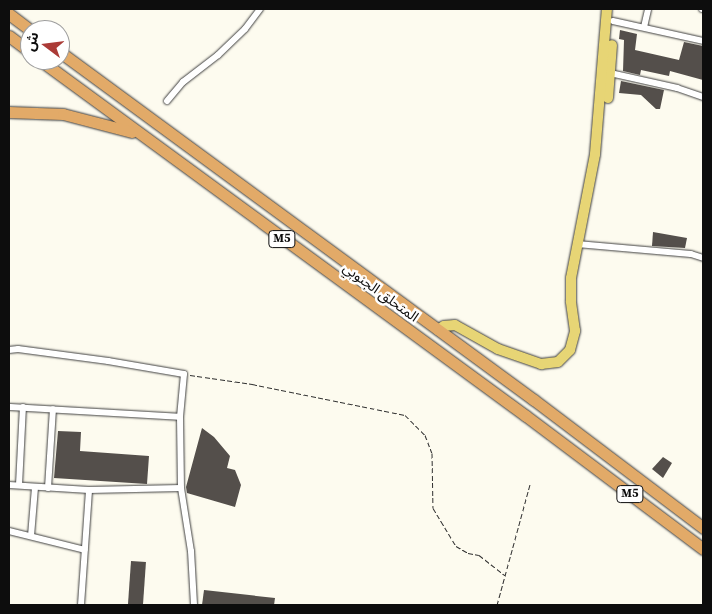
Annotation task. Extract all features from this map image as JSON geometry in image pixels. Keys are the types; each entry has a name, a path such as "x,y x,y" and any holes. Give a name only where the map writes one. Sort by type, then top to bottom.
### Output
{"highway":[{"path":"9,14 20,22"},
{"path":"9,36 20,44"},
{"name":"المتحلق الجنوبي","path":"70,59 534,400 703,528"},
{"name":"المتحلق الجنوبي","path":"53,70 526,416 703,549"},
{"path":"9,112 63,114 140,135"}],"main road":[{"path":"580,244 595,154 607,9"},
{"path":"438,330 444,326 455,325 498,349 527,360 550,364 562,360 570,350 574,336 570,290 602,148 610,74 614,9"}],"street":[{"path":"167,101 183,82 218,55 245,29 260,9"},
{"path":"644,27 648,9"},
{"path":"613,21 703,41"},
{"path":"610,74 677,88 703,97"},
{"path":"580,244 691,254 703,258"},
{"path":"9,350 18,349 99,360 184,374 180,417 180,488 191,551 194,605"},
{"path":"9,406 180,417"},
{"path":"18,486 23,407"},
{"path":"48,488 53,409"},
{"path":"9,485 89,490 180,488"},
{"path":"31,536 35,487"},
{"path":"82,605 89,490"},
{"path":"9,531 85,550"}],"path":[{"path":"184,374 252,384 405,415 425,435 432,453 433,508 456,546 468,553 479,555 506,575"},
{"path":"497,605 530,484"}],"building":[{"path":"620,30 637,34 635,50 679,60 684,42 703,46 703,80 670,71 669,76 641,70 640,75 623,71 624,40 619,39"},
{"path":"621,81 664,90 660,109 656,109 641,95 619,93"},
{"path":"653,232 687,238 685,248 652,246"},
{"path":"202,428 214,437 230,456 227,468 235,470 241,485 235,507 187,493 186,487"},
{"path":"58,431 81,432 80,451 149,456 147,484 54,478"},
{"path":"663,457 672,463 663,478 652,469"},
{"path":"131,561 146,562 143,605 128,605"},
{"path":"204,590 275,598 274,605 202,605"}]}
